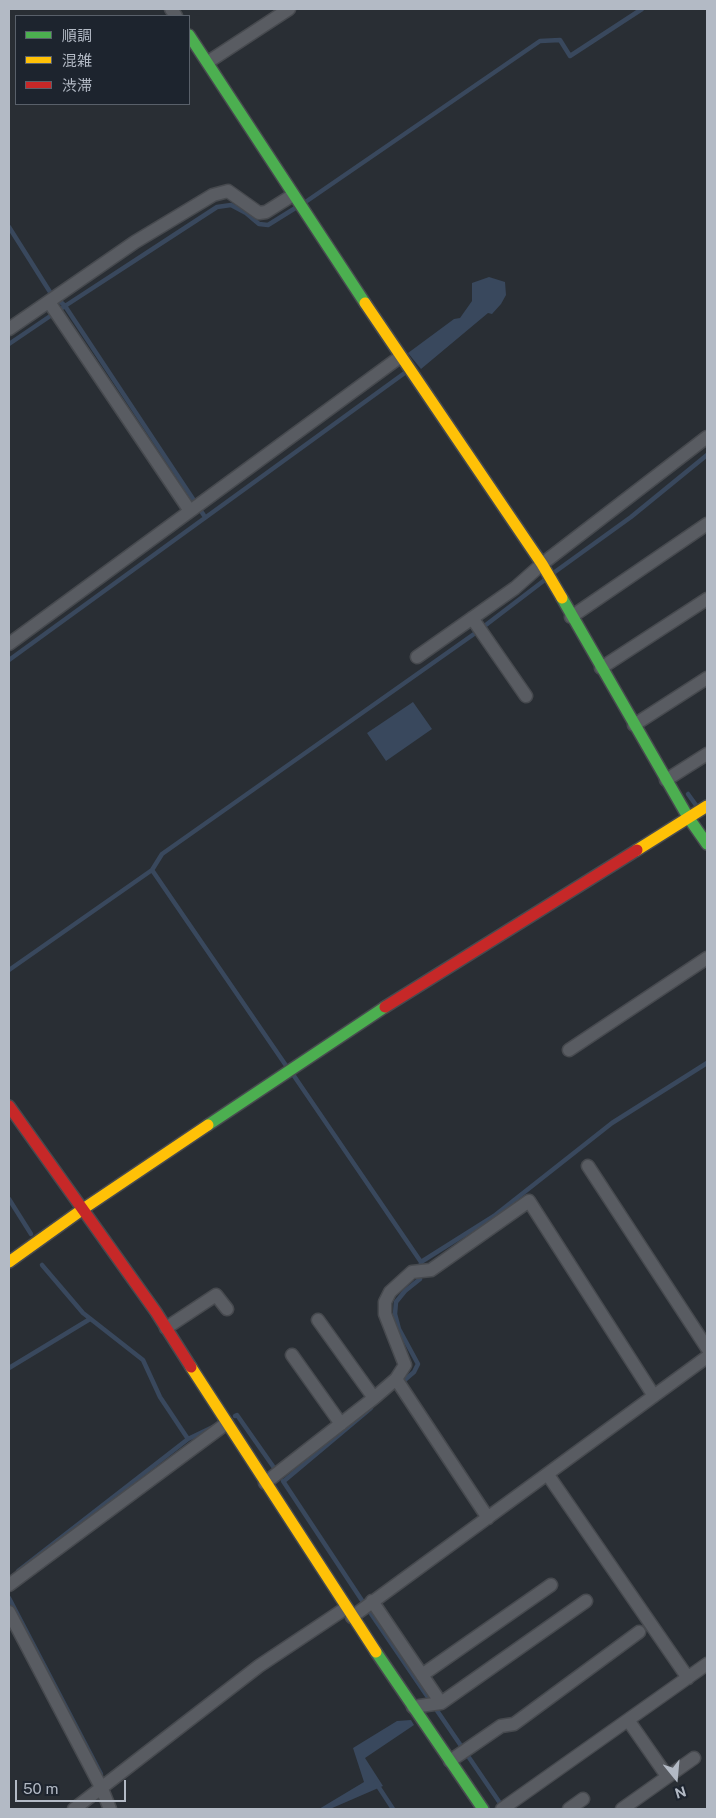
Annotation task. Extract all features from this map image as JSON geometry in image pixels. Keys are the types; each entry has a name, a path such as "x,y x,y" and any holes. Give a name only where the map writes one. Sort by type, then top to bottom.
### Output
{"street":[{"path":"208,62 289,9"},
{"path":"190,36 294,197 544,568 666,780 698,811 707,844"},
{"path":"9,329 55,304 134,242 213,195 228,192 259,213 266,212 294,197"},
{"path":"55,304 195,507"},
{"path":"10,643 195,507 406,365"},
{"path":"417,657 474,621 515,588 544,568 707,437"},
{"path":"571,616 707,524"},
{"path":"601,668 707,599"},
{"path":"474,621 526,696"},
{"path":"634,725 707,678"},
{"path":"666,780 707,754"},
{"path":"9,1262 83,1209 399,998 698,811"},
{"path":"569,1050 707,958"},
{"path":"9,1106 166,1328 227,1423 274,1476 360,1608 413,1707 483,1809"},
{"path":"588,1166 707,1348"},
{"path":"274,1476 374,1398 398,1383 405,1365 385,1314 385,1302 390,1292 412,1272 430,1270 529,1201 654,1396"},
{"path":"166,1328 216,1295 226,1310"},
{"path":"318,1320 374,1398"},
{"path":"292,1355 341,1424"},
{"path":"74,1809 259,1666 360,1608 548,1475 707,1357"},
{"path":"398,1383 488,1518"},
{"path":"9,1585 227,1423"},
{"path":"548,1475 688,1678"},
{"path":"422,1675 551,1585"},
{"path":"413,1707 435,1703 586,1601"},
{"path":"360,1608 422,1675 435,1703"},
{"path":"9,1612 102,1789 110,1809"},
{"path":"450,1761 501,1726 514,1724 638,1632"},
{"path":"504,1807 707,1664"},
{"path":"628,1720 667,1776"},
{"path":"622,1809 694,1758"},
{"path":"569,1809 583,1799"}],"water":[{"path":"489,277 505,282 506,295 501,304 492,314 488,313 421,369 408,353 454,319 460,318 472,301 472,283"},
{"path":"413,702 432,729 386,761 367,733"},
{"path":"411,1720 414,1725 365,1758 383,1786 330,1809 319,1809 364,1782 353,1748 397,1721"}],"waterway":[{"path":"304,203 540,41 560,40 570,56 642,9"},
{"path":"9,344 217,207 231,205 246,213 259,224 268,225 297,207"},
{"path":"9,227 50,292 65,306 205,517"},
{"path":"9,660 406,372"},
{"path":"552,574 631,517 707,455"},
{"path":"9,970 152,870 162,854 474,634 546,579"},
{"path":"688,794 698,808"},
{"path":"152,870 287,1067"},
{"path":"421,1262 494,1216 612,1123 707,1063"},
{"path":"292,1073 421,1262 420,1279 405,1291 396,1302 395,1314 399,1329 418,1364 414,1372 400,1384"},
{"path":"9,1199 31,1234"},
{"path":"42,1265 83,1313 143,1360 160,1397 188,1439 215,1426"},
{"path":"9,1368 90,1319"},
{"path":"284,1481 371,1408"},
{"path":"235,1416 237,1415 277,1472"},
{"path":"18,1571 188,1439"},
{"path":"283,1481 502,1806"},
{"path":"9,1598 101,1774"},
{"path":"376,1783 393,1809"}],"traffic: fast":[{"path":"190,37 365,303"},
{"path":"562,598 688,817 707,844"},
{"path":"208,1125 385,1007"},
{"path":"376,1652 483,1809"}],"traffic: slow":[{"path":"365,303 542,564 562,598"},
{"path":"637,850 707,806"},
{"path":"9,1262 83,1209 208,1125"},
{"path":"191,1367 376,1652"}],"traffic: jam":[{"path":"385,1007 637,850"},
{"path":"9,1106 156,1312 191,1367"}]}
